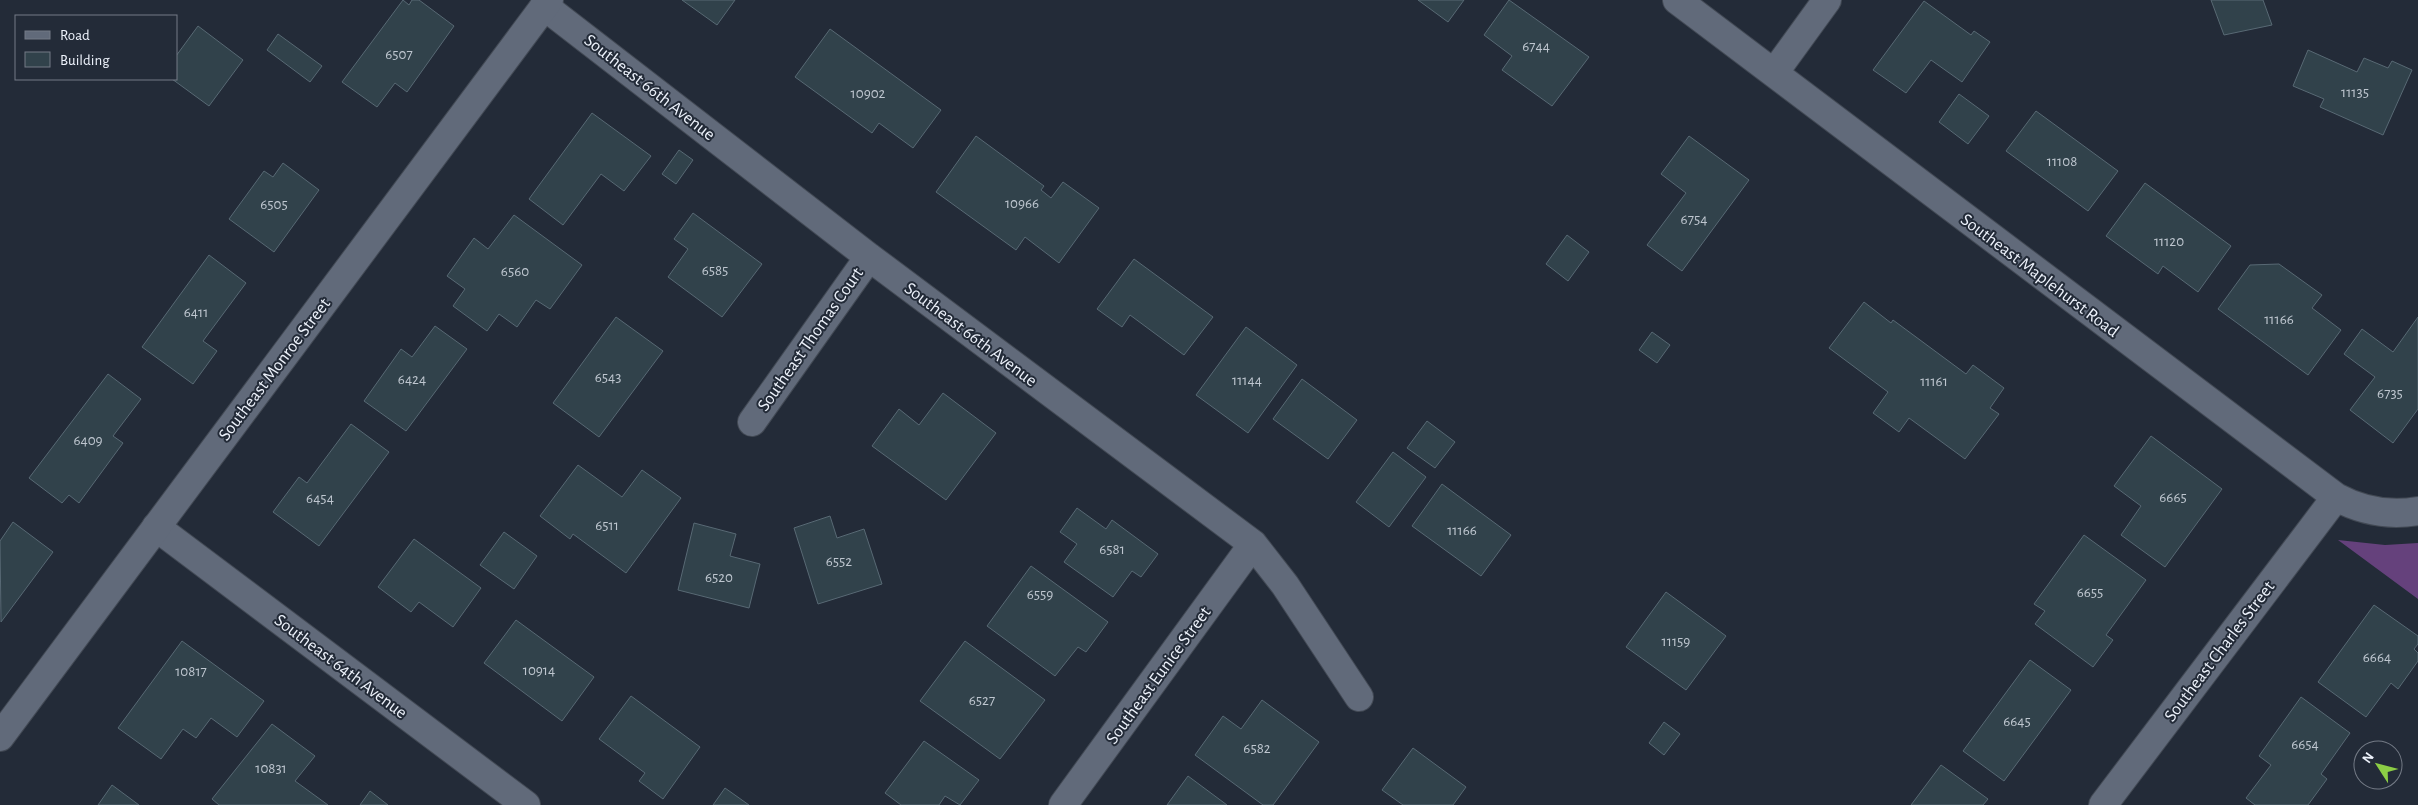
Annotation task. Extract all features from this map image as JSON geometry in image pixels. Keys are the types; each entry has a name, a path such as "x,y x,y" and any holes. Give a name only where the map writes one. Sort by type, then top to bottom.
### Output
{"street":[{"name":"Southeast Maplehurst Road","path":"1677,0 2032,270 2336,497 2356,508 2376,512 2404,514 2418,511"},
{"path":"1774,73 1827,0"},
{"name":"Southeast 66th Avenue","path":"546,3 869,257 1253,544 1285,585 1359,697"},
{"name":"Southeast Monroe Street","path":"0,737 546,3"},
{"name":"Southeast Thomas Court","path":"752,422 869,257"},
{"name":"Southeast Charles Street","path":"2103,805 2336,497"},
{"name":"Southeast 64th Avenue","path":"156,527 526,805"},
{"name":"Southeast Eunice Street","path":"1063,805 1253,544"}],"shaded area":[{"path":"2338,540 2385,545 2418,543 2418,599"}],"building":[{"path":"403,0 409,5 412,0 419,0 454,26 407,92 395,83 377,107 342,82"},
{"path":"682,0 735,0 717,25"},
{"path":"1418,0 1464,0 1448,22"},
{"path":"1509,0 1589,57 1552,106 1502,70 1512,56 1484,35"},
{"path":"2211,0 2263,0 2272,25 2224,35"},
{"path":"1924,1 1971,35 1974,31 1990,42 1962,82 1931,60 1906,93 1873,70"},
{"path":"198,26 243,60 209,106 173,80 178,80 178,53"},
{"path":"830,29 941,110 913,148 879,123 872,133 795,77"},
{"path":"278,34 322,66 310,82 267,50"},
{"path":"2308,50 2357,72 2364,58 2388,68 2392,61 2412,70 2383,135 2320,107 2324,99 2293,86"},
{"path":"1959,94 1989,116 1968,144 1939,122"},
{"path":"2036,111 2118,171 2088,211 2006,151"},
{"path":"592,113 651,156 624,191 601,174 563,225 529,199"},
{"path":"976,136 1044,186 1041,190 1051,198 1063,182 1099,208 1059,263 1025,237 1016,250 936,192"},
{"path":"1689,136 1749,180 1682,271 1647,245 1686,193 1661,174"},
{"path":"679,150 693,160 676,184 662,174"},
{"path":"283,163 319,190 274,252 229,219 264,171 273,177"},
{"path":"2145,183 2231,246 2198,292 2163,266 2158,274 2106,236"},
{"path":"693,213 762,264 722,317 668,277 688,249 674,239"},
{"path":"514,215 582,265 550,309 536,300 517,327 499,314 487,331 453,306 465,289 447,276 474,238 488,249"},
{"path":"1567,235 1589,252 1568,281 1546,264"},
{"path":"209,255 246,283 203,341 217,351 193,384 142,347"},
{"path":"1134,259 1213,317 1184,355 1130,315 1122,327 1097,309"},
{"path":"2279,264 2322,295 2312,308 2341,330 2308,375 2218,309 2250,265"},
{"path":"1864,302 1891,323 1893,320 1966,374 1973,365 2004,388 1990,408 1999,414 1965,459 1909,418 1899,432 1873,413 1888,392 1829,348"},
{"path":"616,317 663,351 599,437 553,403"},
{"path":"2418,317 2418,409 2393,443 2350,410 2375,377 2344,354 2362,329 2393,352"},
{"path":"435,326 467,349 406,431 364,401 401,349 412,357"},
{"path":"1246,327 1297,365 1248,433 1196,395"},
{"path":"1652,332 1670,345 1657,363 1639,350"},
{"path":"108,374 141,399 113,436 123,443 79,503 69,495 62,503 29,478"},
{"path":"1302,379 1357,420 1328,459 1273,419"},
{"path":"943,393 996,433 946,500 872,446 899,409 919,425"},
{"path":"1427,421 1455,442 1435,468 1407,448"},
{"path":"351,424 389,452 319,546 273,512 299,477 307,483"},
{"path":"2151,436 2222,489 2165,567 2121,535 2141,506 2114,486"},
{"path":"1393,452 1426,477 1389,527 1356,502"},
{"path":"578,465 622,497 642,470 681,498 626,573 573,534 570,539 540,516"},
{"path":"1442,484 1511,535 1481,576 1412,526"},
{"path":"1077,508 1106,529 1112,520 1158,554 1141,577 1132,571 1113,597 1064,562 1077,544 1060,532"},
{"path":"830,516 837,538 864,529 882,584 818,604 794,528"},
{"path":"13,522 53,552 1,622 0,541"},
{"path":"694,523 736,534 730,556 760,564 749,608 678,590"},
{"path":"504,532 537,556 514,589 480,565"},
{"path":"2084,535 2146,580 2106,635 2113,640 2093,667 2035,624 2045,611 2034,604"},
{"path":"414,539 481,588 453,627 419,602 411,612 378,587"},
{"path":"1031,566 1108,622 1086,652 1078,647 1055,676 987,626"},
{"path":"1666,592 1726,636 1686,690 1626,647"},
{"path":"2374,605 2418,636 2418,644 2414,649 2418,653 2418,661 2398,689 2391,683 2366,717 2318,682"},
{"path":"516,620 594,677 562,721 484,663"},
{"path":"182,641 264,701 237,737 211,718 196,738 183,729 161,759 118,728"},
{"path":"965,641 1045,700 1000,759 920,701"},
{"path":"2030,660 2071,690 2004,781 1963,751"},
{"path":"631,696 700,747 663,799 639,781 645,773 599,739"},
{"path":"2301,697 2350,733 2321,774 2327,779 2308,805 2255,805 2246,798 2271,765 2259,756"},
{"path":"1262,700 1319,742 1273,805 1263,805 1195,755 1223,716 1241,729"},
{"path":"1664,722 1680,734 1664,755 1649,743"},
{"path":"272,724 315,756 295,781 328,805 219,805 212,799"},
{"path":"924,741 979,780 960,805 945,796 939,805 901,805 885,793"},
{"path":"1413,748 1466,787 1453,805 1403,805 1382,790"},
{"path":"1941,765 1988,799 1983,805 1911,805"},
{"path":"1188,776 1227,805 1167,805"},
{"path":"112,785 139,805 98,805"},
{"path":"725,788 749,805 713,805"},
{"path":"370,791 388,805 360,805"}]}
